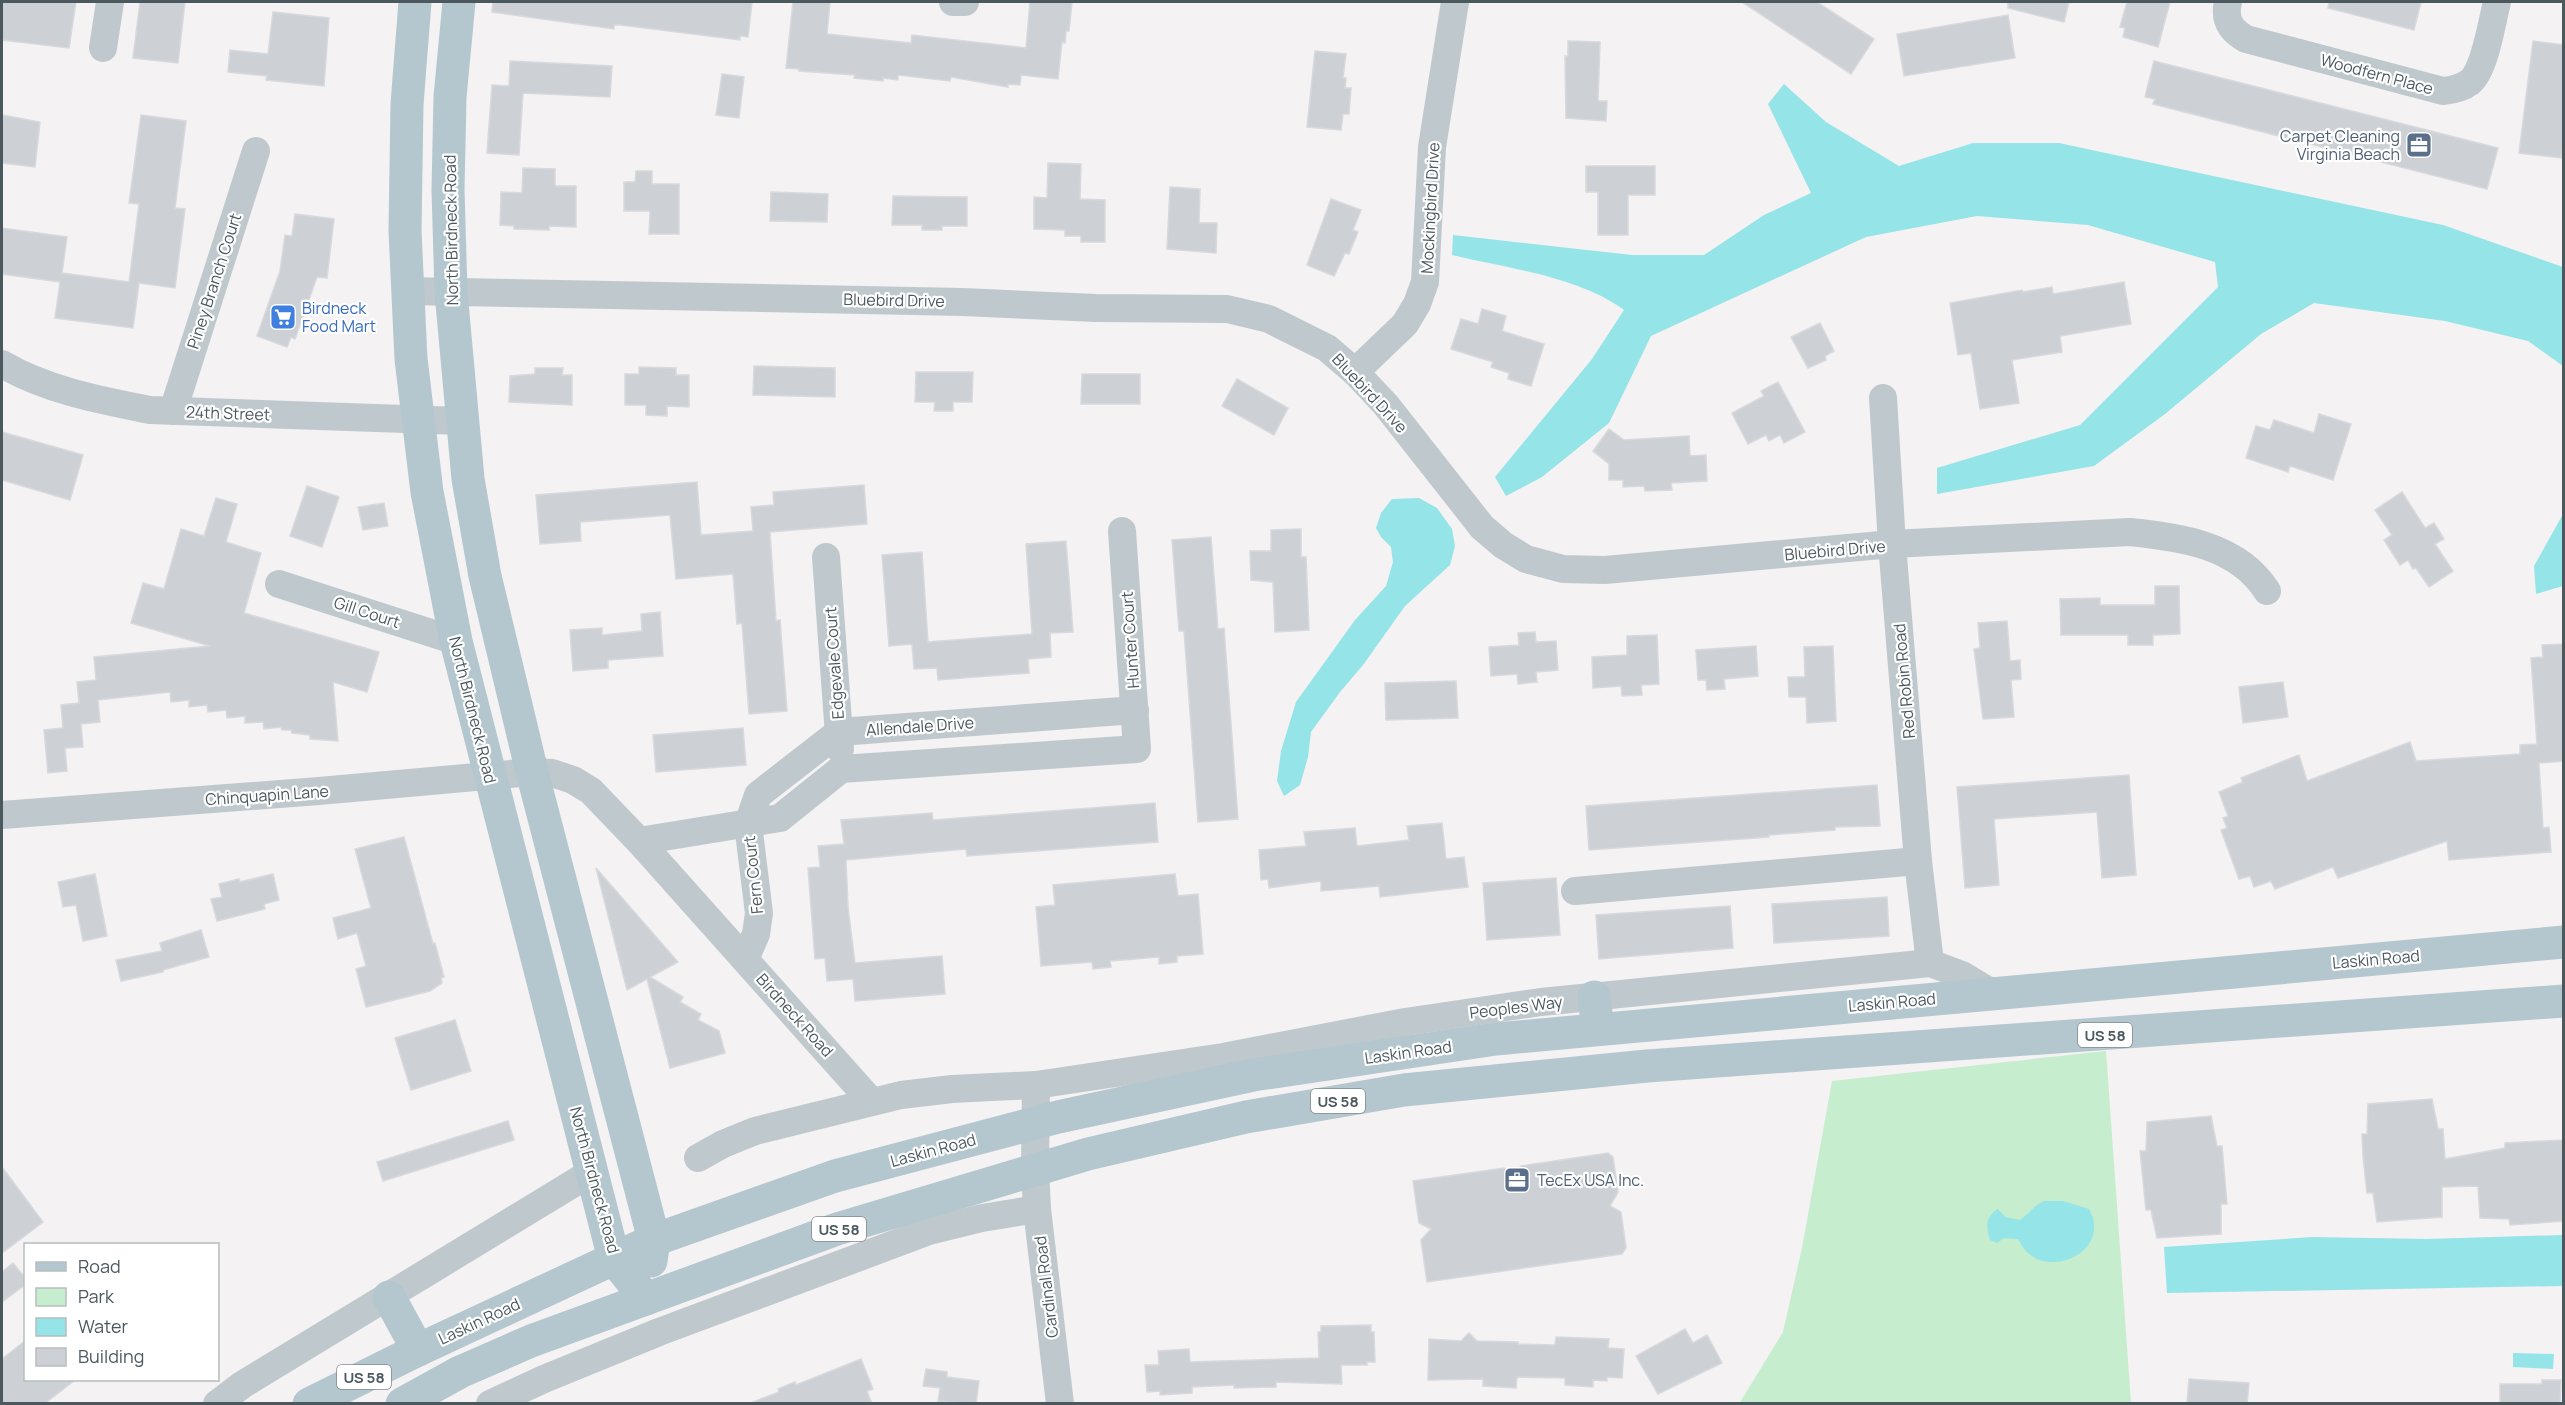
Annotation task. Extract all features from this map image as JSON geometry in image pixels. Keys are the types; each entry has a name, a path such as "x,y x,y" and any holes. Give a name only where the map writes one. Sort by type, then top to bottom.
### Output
{"main road":[{"name":"North Birdneck Road","path":"415,2 407,104 405,231 411,359 427,492 456,641 614,1259 646,1299"},
{"name":"North Birdneck Road","path":"459,2 450,97 448,190 451,292 468,479 485,576 532,771 654,1240 646,1299"},
{"name":"Laskin Road","path":"309,1404 418,1350 654,1240 835,1176 1035,1123 1253,1075 1496,1040 1598,1029 2564,942"},
{"path":"1594,997 1598,1029"},
{"name":"US 58","path":"402,1404 460,1372 531,1341 837,1229 1088,1154 1246,1118 1351,1098 1404,1090 1647,1066 2564,1001"},
{"path":"1642,1025 1647,1066"},
{"path":"389,1297 418,1350"}],"street":[{"path":"104,48 110,2"},
{"path":"953,2 965,2"},
{"name":"Mockingbird Drive","path":"1355,372 1405,324 1418,304 1425,282 1432,147 1455,2"},
{"name":"Woodfern Place","path":"2228,2 2226,11 2228,23 2235,33 2246,39 2443,91 2457,89 2475,76 2484,53 2497,2"},
{"name":"Piney Branch Court","path":"173,411 256,151"},
{"name":"Bluebird Drive","path":"407,291 963,302 1096,308 1227,309 1269,319 1308,336 1327,348 1355,372 1386,405 1482,527 1503,545 1526,559 1563,569 1605,570 1892,544 2130,532 2167,536 2201,544 2222,552 2247,568 2260,580 2267,591"},
{"name":"24th Street","path":"2,364 51,385 106,401 150,410 462,421"},
{"name":"Red Robin Road","path":"1884,398 1892,544 1918,861 1930,963"},
{"name":"Hunter Court","path":"841,769 1137,749 1122,531"},
{"name":"Edgevale Court","path":"826,557 841,769"},
{"name":"Gill Court","path":"279,584 456,641"},
{"name":"Allendale Drive","path":"839,732 1135,710"},
{"path":"748,824 758,795 839,732"},
{"path":"639,842 780,818 841,769"},
{"name":"Chinquapin Lane","path":"2,815 532,771"},
{"name":"Birdneck Road","path":"532,771 552,773 573,780 591,791 871,1101"},
{"name":"Fern Court","path":"745,959 756,934 759,913 748,824"},
{"path":"1575,891 1918,861"},
{"name":"Peoples Way","path":"1036,1085 1223,1057 1405,1022 1594,997 1930,963 1962,975 1992,993"},
{"path":"698,1158 723,1144 755,1131 871,1101 952,1089 1036,1085 1035,1169"},
{"name":"Cardinal Road","path":"1035,1169 1037,1209 1065,1397"},
{"path":"217,1404 249,1394 389,1297 592,1172"},
{"path":"490,1404 659,1332 929,1231 982,1218 1037,1209"},
{"path":"646,1299 659,1332"}],"green space":[{"path":"2106,1051 2131,1403 1739,1404 1783,1332 1802,1248 1832,1081"}],"water":[{"path":"1784,84 1826,122 1899,166 1973,143 2059,143 2443,225 2563,267 2563,366 2528,341 2445,321 2314,303 2261,334 2165,414 2094,466 1937,494 1937,468 2080,425 2218,287 2215,262 2088,225 1977,216 1866,237 1651,336 1609,423 1542,477 1506,496 1495,477 1592,359 1624,310 1586,289 1519,269 1452,255 1453,235 1632,255 1704,255 1764,215 1811,193 1768,104"},
{"path":"1419,498 1437,508 1452,529 1455,546 1450,565 1405,606 1311,732 1308,757 1300,785 1284,796 1277,781 1281,751 1296,702 1355,620 1386,586 1393,562 1391,547 1376,528 1381,513 1392,499"},
{"path":"2563,514 2563,586 2536,594 2534,566"},
{"path":"2044,1201 2063,1201 2089,1209 2094,1223 2093,1235 2087,1246 2078,1254 2067,1260 2054,1262 2041,1260 2028,1253 2018,1239 2004,1238 1997,1243 1990,1240 1989,1219 1998,1209 2005,1217 2020,1220"},
{"path":"2563,1235 2563,1286 2167,1293 2164,1247 2313,1237 2427,1239"},
{"path":"2513,1353 2554,1354 2553,1369 2513,1367"}],"building":[{"path":"2,2 76,2 69,48 2,40"},
{"path":"140,2 185,2 178,63 133,58"},
{"path":"493,2 752,2 748,37 740,36 740,40 621,25 614,25 614,29 492,12"},
{"path":"793,2 830,2 827,34 911,43 912,35 1026,48 1030,2 1072,2 1069,31 1066,31 1065,43 1062,42 1058,79 1021,75 1020,85 1008,84 1008,87 951,77 950,81 898,75 898,80 883,78 883,81 854,78 855,75 786,68"},
{"path":"1742,2 1817,2 1874,39 1851,74"},
{"path":"2008,2 2069,2 2064,22 2008,8"},
{"path":"2127,2 2170,2 2158,47 2123,37 2125,28 2120,27"},
{"path":"2329,2 2421,2 2414,30 2328,8"},
{"path":"273,12 329,18 324,86 266,80 267,76 228,72 230,50 268,54"},
{"path":"2008,15 2015,58 1904,76 1897,34"},
{"path":"1568,41 1600,42 1598,101 1607,101 1606,121 1566,118 1565,56 1568,56"},
{"path":"2533,41 2564,45 2564,136 2561,158 2519,153"},
{"path":"1315,51 1346,54 1343,78 1346,78 1345,88 1351,88 1349,114 1343,114 1341,130 1307,127"},
{"path":"510,61 612,66 610,97 523,93 519,155 487,153 492,85 509,86"},
{"path":"2154,61 2498,148 2487,189 2153,104 2155,99 2145,97"},
{"path":"722,74 744,77 739,118 716,115"},
{"path":"2,115 40,122 35,167 2,163"},
{"path":"141,115 186,121 175,208 185,209 175,288 139,283 133,328 55,318 60,282 2,274 2,228 67,237 62,273 129,282 139,204 129,203"},
{"path":"1048,163 1081,164 1080,199 1105,200 1105,242 1081,242 1081,236 1065,236 1065,230 1034,229 1034,197 1047,198"},
{"path":"1586,166 1655,166 1655,195 1628,195 1628,235 1598,235 1598,192 1586,192"},
{"path":"523,168 555,169 555,186 576,186 576,227 549,226 549,230 514,229 514,226 500,225 501,192 522,193"},
{"path":"636,171 652,171 652,184 679,184 679,234 649,234 650,211 624,211 624,182 635,182"},
{"path":"1170,187 1200,189 1199,223 1217,223 1216,253 1167,249"},
{"path":"771,192 828,194 827,222 770,221"},
{"path":"893,196 967,197 967,226 942,226 942,230 922,230 922,225 892,225"},
{"path":"1331,199 1361,210 1353,230 1358,232 1349,254 1345,253 1334,276 1307,265"},
{"path":"295,214 334,219 327,278 317,277 295,339 291,337 287,347 257,336 280,271 285,235 292,236"},
{"path":"2124,282 2131,324 2060,336 2062,352 2012,360 2019,403 1980,409 1971,353 1958,355 1950,303 2022,290 2023,292 2052,287 2053,294"},
{"path":"1482,309 1506,316 1502,331 1544,344 1531,386 1508,379 1509,373 1491,367 1493,362 1451,349 1461,319 1478,324"},
{"path":"1820,323 1834,351 1825,356 1826,360 1808,368 1791,337"},
{"path":"754,366 835,368 835,397 753,395"},
{"path":"639,367 676,368 676,375 689,375 689,407 667,406 667,416 646,415 646,405 625,405 625,374 639,374"},
{"path":"535,368 563,368 562,375 572,375 572,405 509,402 510,376 535,374"},
{"path":"916,372 973,372 972,402 953,402 953,411 934,411 935,402 915,402"},
{"path":"1082,374 1140,374 1140,404 1081,404"},
{"path":"1237,379 1288,408 1274,435 1222,406"},
{"path":"1778,382 1805,432 1784,443 1780,435 1769,441 1766,435 1748,444 1732,413 1764,396 1761,391"},
{"path":"2319,414 2351,424 2333,480 2290,466 2288,472 2246,458 2256,426 2270,430 2274,420 2314,433"},
{"path":"1609,429 1624,440 1689,436 1690,456 1706,455 1707,481 1671,483 1672,490 1645,491 1644,486 1623,487 1623,480 1609,480 1609,464 1593,451"},
{"path":"2,432 83,455 70,500 2,480"},
{"path":"697,482 701,535 753,531 751,507 774,505 773,492 864,485 867,524 770,532 776,621 780,620 787,711 749,714 742,623 737,624 733,574 676,579 670,515 580,522 581,541 540,544 536,495"},
{"path":"307,486 339,497 322,547 290,536"},
{"path":"2402,492 2425,528 2434,523 2444,539 2435,544 2453,571 2429,587 2408,560 2400,565 2384,540 2392,535 2375,510"},
{"path":"216,498 237,504 226,542 261,553 244,613 379,652 367,692 333,682 338,741 310,739 310,735 292,733 291,730 282,730 281,727 264,729 263,722 245,723 245,716 227,718 226,710 208,712 207,705 189,707 189,700 171,702 170,692 98,700 100,722 81,724 83,747 65,748 67,771 48,773 44,730 63,728 61,705 79,703 77,682 96,680 94,657 210,646 131,623 143,583 164,589 181,529 204,536"},
{"path":"384,503 388,526 363,530 358,507"},
{"path":"1301,529 1301,557 1306,557 1309,630 1275,632 1273,582 1251,580 1250,551 1271,551 1271,530"},
{"path":"1211,537 1218,629 1224,628 1238,819 1198,822 1184,631 1179,631 1172,540"},
{"path":"1066,541 1073,632 1050,633 1051,657 1028,659 1029,673 938,680 937,668 914,669 912,644 889,646 882,555 922,552 928,642 1032,634 1026,544"},
{"path":"2155,586 2179,586 2180,634 2153,635 2153,645 2128,645 2128,635 2061,635 2060,599 2100,598 2100,605 2155,605"},
{"path":"660,612 663,656 608,660 608,668 573,671 570,630 602,628 602,635 642,631 641,614"},
{"path":"2007,621 2010,661 2020,660 2021,679 2011,680 2014,717 1983,719 1974,649 1980,648 1978,623"},
{"path":"1535,632 1536,642 1556,641 1558,670 1536,672 1537,682 1518,684 1517,674 1491,676 1489,647 1519,645 1518,633"},
{"path":"1657,635 1659,684 1641,685 1642,695 1622,696 1621,686 1593,688 1592,657 1627,655 1627,636"},
{"path":"2564,644 2564,761 2539,763 2543,828 2549,827 2551,852 2449,860 2447,841 2338,878 2333,867 2275,889 2271,881 2254,887 2250,876 2239,879 2221,830 2227,828 2223,818 2228,816 2219,792 2243,782 2241,778 2299,755 2307,781 2410,742 2416,761 2520,754 2520,745 2537,744 2531,658 2543,657 2542,645"},
{"path":"1756,646 1758,676 1724,679 1725,689 1707,690 1706,680 1698,680 1696,650"},
{"path":"1833,646 1836,721 1807,723 1806,697 1789,697 1788,677 1805,677 1804,647"},
{"path":"1456,681 1458,718 1386,720 1385,683"},
{"path":"2283,682 2288,717 2243,723 2239,687"},
{"path":"743,728 746,765 656,772 653,735"},
{"path":"2129,775 2136,875 2102,878 2097,812 1994,819 1999,885 1965,888 1957,787"},
{"path":"1877,785 1880,826 1835,827 1835,830 1769,835 1769,837 1589,850 1586,806"},
{"path":"1155,803 1158,842 967,856 966,849 846,860 848,907 855,963 942,956 945,994 855,1001 853,979 827,981 825,958 815,959 808,868 820,867 818,846 844,844 841,820 932,813 933,820"},
{"path":"1442,823 1446,859 1464,857 1468,887 1380,897 1379,886 1321,891 1321,881 1269,888 1268,879 1261,880 1259,850 1306,846 1304,832 1355,828 1357,846 1409,840 1407,826"},
{"path":"404,837 444,977 441,978 442,983 430,991 366,1007 356,969 366,966 357,933 338,939 333,918 371,908 355,849"},
{"path":"596,868 678,962 650,977 683,997 680,1002 701,1014 698,1020 719,1031 725,1053 670,1068 647,979 627,990"},
{"path":"95,874 107,936 83,941 76,905 63,907 58,882"},
{"path":"273,874 279,900 264,904 265,909 217,921 211,899 222,897 219,884 239,879 240,882"},
{"path":"1175,874 1178,896 1198,894 1203,954 1177,956 1177,962 1159,964 1159,957 1110,961 1111,967 1093,969 1092,962 1041,966 1036,907 1055,905 1053,885"},
{"path":"1556,878 1560,935 1487,940 1483,883"},
{"path":"1887,897 1889,936 1774,943 1772,904"},
{"path":"1730,906 1733,948 1599,959 1596,915"},
{"path":"201,930 209,957 163,970 163,972 121,981 116,960 162,951 160,943"},
{"path":"455,1020 471,1071 411,1090 395,1038"},
{"path":"2432,1099 2438,1129 2443,1129 2445,1159 2505,1148 2505,1143 2563,1140 2564,1221 2510,1225 2509,1219 2480,1218 2478,1186 2442,1187 2442,1217 2377,1222 2373,1193 2367,1193 2363,1156 2362,1134 2367,1134 2368,1104"},
{"path":"2211,1116 2217,1146 2222,1146 2227,1204 2221,1204 2221,1234 2157,1238 2151,1210 2146,1210 2140,1151 2146,1151 2147,1122"},
{"path":"508,1121 514,1140 383,1181 377,1162"},
{"path":"1608,1153 1613,1157 1618,1192 1610,1206 1621,1212 1626,1248 1622,1254 1427,1282 1421,1240 1431,1229 1419,1223 1413,1181 1504,1168 1514,1175 1521,1166"},
{"path":"2,1167 43,1222 2,1253"},
{"path":"13,1263 24,1277 24,1286 2,1302 2,1272"},
{"path":"1371,1325 1371,1332 1374,1332 1375,1362 1367,1362 1367,1365 1341,1365 1342,1384 1276,1382 1276,1387 1234,1388 1234,1385 1192,1387 1192,1393 1160,1395 1160,1391 1147,1392 1145,1365 1159,1365 1158,1351 1189,1349 1190,1362 1319,1358 1318,1332 1321,1332 1321,1326"},
{"path":"1685,1329 1693,1343 1707,1335 1722,1363 1658,1394 1636,1356"},
{"path":"1469,1333 1477,1341 1518,1342 1518,1344 1555,1345 1556,1337 1609,1339 1608,1348 1624,1349 1622,1378 1607,1377 1607,1381 1593,1380 1593,1387 1565,1385 1565,1378 1517,1377 1516,1388 1483,1386 1483,1379 1428,1380 1429,1339 1461,1341"},
{"path":"24,1342 24,1381 74,1381 44,1404 2,1404 2,1359"},
{"path":"861,1359 873,1389 867,1391 872,1404 753,1404 753,1402 779,1392 778,1389 795,1382 796,1385"},
{"path":"926,1369 947,1372 947,1377 979,1381 976,1404 938,1401 940,1388 923,1386"},
{"path":"2189,1379 2249,1383 2247,1404 2187,1404"},
{"path":"2542,1380 2561,1380 2560,1404 2500,1404 2500,1384 2542,1384"}],"place":[{"name":"Carpet Cleaning Virginia Beach","path":"2419,145"},
{"name":"Birdneck Food Mart","path":"283,317"},
{"name":"TecEx USA Inc.","path":"1517,1180"}]}
